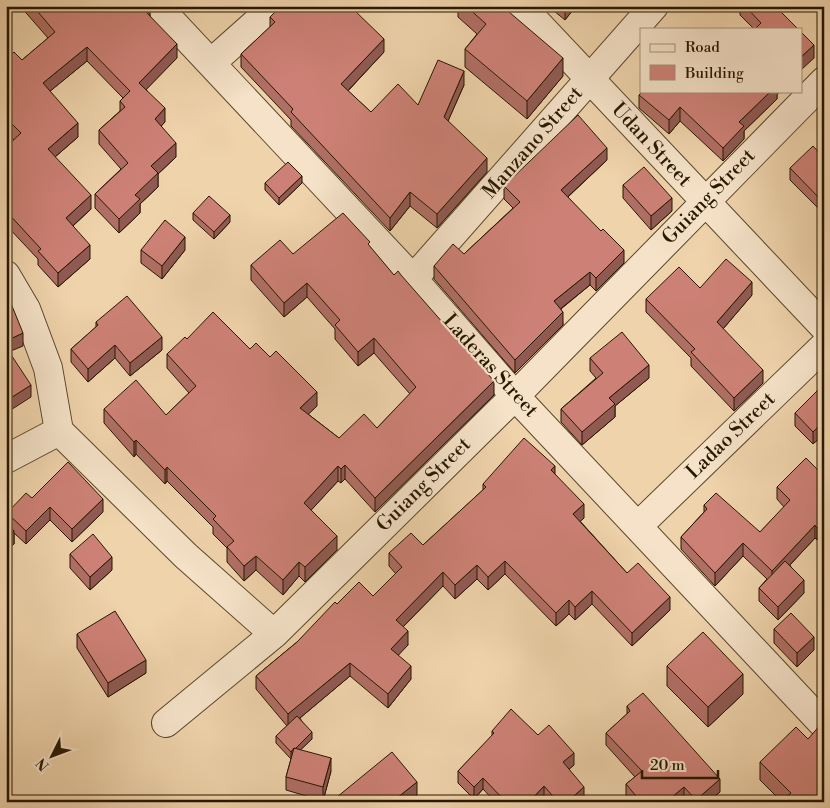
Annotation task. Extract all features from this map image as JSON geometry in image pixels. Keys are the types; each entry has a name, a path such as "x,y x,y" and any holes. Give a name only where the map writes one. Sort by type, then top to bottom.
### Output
{"street":[{"name":"Laderas Street","path":"157,6 413,279 516,396 824,724"},
{"path":"211,63 275,6"},
{"name":"Udan Street","path":"521,6 824,327"},
{"name":"Manzano Street","path":"413,279 654,6"},
{"name":"Guiang Street","path":"166,723 274,634 516,396 824,81"},
{"path":"6,275 26,310 48,368 59,431 186,556 274,634"},
{"name":"Ladao Street","path":"638,526 824,346"},
{"path":"6,458 59,431"}],"building":[{"path":"33,6 149,6 145,11 177,44 139,83 165,108 155,119 176,143 151,166 158,173 135,195 140,199 119,219 95,194 128,163 99,130 125,107 120,101 130,91 87,47 43,83 78,123 48,149 91,195 66,218 90,245 58,273 38,251 41,249 6,211 6,147 21,133 6,118 6,59 14,52 22,60 55,32"},
{"path":"281,6 350,6 384,39 341,84 371,112 398,84 418,105 438,60 464,71 444,117 487,158 437,214 410,192 390,218 291,112 293,109 241,54 275,22 270,17"},
{"path":"466,6 502,6 563,58 527,101 465,49 486,24"},
{"path":"745,6 777,6 797,28 756,28 761,23"},
{"path":"802,33 814,45 802,56"},
{"path":"642,92 770,92 739,122 744,126 723,148 680,107 669,120 639,95"},
{"path":"578,115 607,148 561,190 601,231 603,229 624,250 596,278 590,272 554,301 563,312 515,360 434,266 453,244 464,254 520,202 504,186"},
{"path":"813,146 824,158 824,203 790,168"},
{"path":"288,162 302,176 279,198 265,183"},
{"path":"644,167 672,198 651,216 623,185"},
{"path":"209,196 230,215 214,232 193,213"},
{"path":"343,213 370,242 368,244 394,275 398,271 494,381 375,498 345,465 341,469 338,466 304,503 337,536 305,567 299,562 283,580 256,556 244,566 227,547 234,541 213,519 216,516 167,467 165,470 136,440 134,442 104,409 136,380 166,415 196,386 167,354 185,337 187,339 213,312 250,349 256,343 270,357 276,351 317,392 300,408 339,438 364,414 377,428 416,387 374,338 358,352 335,325 340,320 307,283 284,303 251,265 280,240 293,254"},
{"path":"165,220 185,237 162,266 141,250"},
{"path":"726,259 752,282 717,322 763,370 734,398 691,352 695,349 646,299 679,267 700,288"},
{"path":"6,295 23,333 6,341"},
{"path":"127,296 162,337 130,363 115,345 88,369 71,349 98,325 96,322"},
{"path":"622,332 649,365 609,398 615,404 582,432 561,409 603,373 590,358"},
{"path":"6,347 31,385 6,401"},
{"path":"824,384 824,421 813,432 795,413"},
{"path":"524,438 555,466 551,470 584,504 573,514 627,573 638,563 670,597 632,633 592,591 575,607 569,600 556,613 505,561 488,577 477,565 455,585 443,572 396,620 408,631 391,649 411,666 388,694 350,663 288,714 256,676 297,642 335,602 337,604 359,582 373,596 402,567 389,553 411,533 423,545 486,487 483,484"},
{"path":"806,458 824,476 824,521 817,528 815,525 772,571 743,543 715,573 681,537 707,509 704,505 716,493 760,532 790,500 777,487"},
{"path":"68,462 103,499 72,529 50,507 26,531 7,513 26,493 32,498"},
{"path":"6,522 14,531 6,538"},
{"path":"93,534 112,557 90,577 70,554"},
{"path":"785,561 804,580 778,607 759,588"},
{"path":"115,611 146,660 108,683 77,634"},
{"path":"791,613 814,637 797,653 774,629"},
{"path":"703,632 743,674 708,707 667,666"},
{"path":"643,693 720,779 696,800 684,787 666,802 641,802 626,784 642,771 606,733 630,711 627,706"},
{"path":"511,709 538,735 549,725 574,753 563,762 584,787 567,802 558,802 544,786 529,802 506,802 483,778 474,787 458,771 494,733 492,731"},
{"path":"297,716 312,732 291,752 276,736"},
{"path":"824,722 824,802 785,802 783,800 791,793 760,762 796,727 808,739"},
{"path":"294,748 331,758 323,787 286,777"},
{"path":"392,752 417,782 392,802 390,798 386,802 341,802 337,797"}]}
